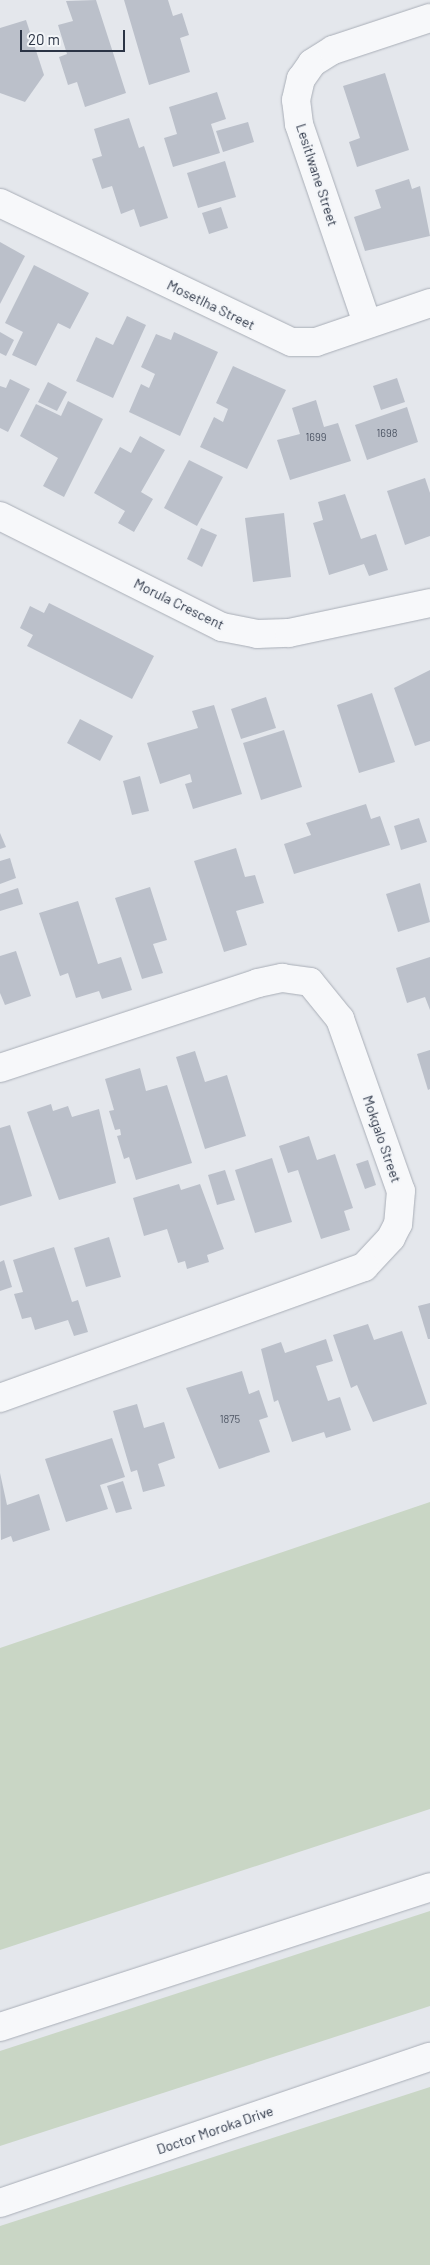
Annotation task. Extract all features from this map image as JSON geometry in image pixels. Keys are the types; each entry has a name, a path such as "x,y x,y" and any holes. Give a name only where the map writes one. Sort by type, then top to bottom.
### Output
{"street":[{"name":"Lesitlwane Street","path":"367,323 299,124 296,100 312,63 333,50 430,18"},
{"name":"Mosetlha Street","path":"0,203 292,342 316,342 430,303"},
{"name":"Morula Crescent","path":"0,516 222,627 257,634 289,633 430,603"},
{"name":"Mokgalo Street","path":"0,1068 258,983 282,978 310,982 340,1019 400,1191 398,1224 391,1238 364,1267 0,1398"},
{"path":"0,2026 430,1886"},
{"name":"Doctor Moroka Drive","path":"0,2203 430,2057"}],"green space":[{"path":"430,1502 430,1809 0,1950 0,1648"},
{"path":"430,1911 430,2006 0,2146 0,2051"},
{"path":"430,2087 430,2265 0,2265 0,2226"}],"building":[{"path":"96,0 126,93 85,107 77,82 68,85 59,57 67,54 58,25 73,21 66,1"},
{"path":"124,0 168,0 173,16 182,13 189,35 180,38 190,72 149,85"},
{"path":"26,20 44,75 25,102 0,93 0,28"},
{"path":"385,73 409,150 357,167 349,142 360,138 343,86"},
{"path":"217,92 226,119 211,124 220,153 173,167 164,138 177,134 169,107"},
{"path":"129,118 139,148 144,146 168,218 140,227 134,209 121,214 112,186 102,189 92,159 102,156 94,129"},
{"path":"248,122 254,142 223,152 216,131"},
{"path":"225,161 236,197 198,208 187,173"},
{"path":"409,179 412,189 420,186 430,236 365,251 354,217 381,208 375,190"},
{"path":"221,207 228,228 209,234 202,213"},
{"path":"0,242 25,256 0,304"},
{"path":"34,265 89,293 70,329 58,323 36,366 12,355 23,332 5,323"},
{"path":"127,316 146,325 113,398 76,381 96,337 113,345"},
{"path":"0,332 14,340 6,356 0,353"},
{"path":"174,332 218,352 180,436 129,412 141,384 149,388 155,374 141,367 156,334 171,340"},
{"path":"233,366 286,390 247,469 200,447 214,417 223,422 228,409 216,403"},
{"path":"397,378 405,402 381,410 373,386"},
{"path":"10,379 30,389 8,432 0,428 0,386 6,388"},
{"path":"48,382 67,392 57,411 38,402"},
{"path":"316,400 324,427 338,423 351,461 290,480 277,440 300,434 292,408"},
{"path":"68,401 103,419 64,497 43,486 58,458 20,436 36,404 61,416"},
{"path":"407,407 418,442 367,460 355,425"},
{"path":"140,436 165,450 141,492 153,499 134,532 118,523 125,511 94,493 120,447 131,453"},
{"path":"189,460 223,477 197,526 164,508"},
{"path":"425,478 430,493 430,536 405,545 387,491"},
{"path":"345,494 361,539 376,534 388,570 369,576 364,564 329,575 313,523 323,520 318,502"},
{"path":"284,513 291,577 253,582 245,518"},
{"path":"201,528 217,535 202,567 187,559"},
{"path":"49,603 154,656 132,699 27,646 33,635 20,628 30,606 44,613"},
{"path":"430,670 430,741 415,746 394,688"},
{"path":"372,693 395,762 359,773 337,705"},
{"path":"266,697 276,728 241,739 231,709"},
{"path":"214,705 242,794 193,809 185,784 192,782 190,774 160,784 147,743 198,728 192,711"},
{"path":"80,719 113,736 100,761 67,743"},
{"path":"284,730 302,787 261,800 243,743"},
{"path":"140,776 149,811 132,815 123,781"},
{"path":"366,804 371,819 380,816 390,845 294,874 284,844 311,835 306,823"},
{"path":"419,818 427,842 401,850 394,826"},
{"path":"0,833 6,847 0,849"},
{"path":"236,848 245,877 255,875 264,903 236,911 247,945 224,952 194,861"},
{"path":"10,858 16,878 0,884 0,861"},
{"path":"420,883 430,922 398,932 386,894"},
{"path":"150,887 167,940 153,944 163,973 142,979 115,898"},
{"path":"18,888 23,904 0,911 0,894"},
{"path":"78,901 98,964 121,957 132,990 102,999 99,991 76,998 68,973 60,976 39,913"},
{"path":"16,951 31,996 5,1005 0,993 0,956"},
{"path":"430,957 430,1010 425,997 407,1003 396,968"},
{"path":"430,1050 430,1089 428,1090 417,1054"},
{"path":"195,1051 205,1082 227,1075 246,1136 205,1149 176,1057"},
{"path":"140,1068 146,1091 167,1085 192,1163 136,1180 129,1157 124,1159 117,1136 121,1135 120,1129 115,1130 109,1111 114,1110 105,1079"},
{"path":"51,1104 53,1111 68,1106 72,1117 99,1109 116,1183 59,1200 27,1112"},
{"path":"10,1125 32,1196 0,1206 0,1128"},
{"path":"309,1136 317,1160 335,1154 353,1208 344,1211 350,1230 321,1239 298,1170 288,1173 279,1146"},
{"path":"272,1158 292,1222 255,1233 235,1170"},
{"path":"368,1160 376,1185 365,1189 356,1164"},
{"path":"225,1170 235,1200 217,1205 208,1175"},
{"path":"179,1184 181,1190 200,1184 224,1249 207,1255 209,1262 187,1269 185,1261 178,1263 167,1229 144,1236 133,1198"},
{"path":"109,1237 121,1277 86,1287 74,1248"},
{"path":"54,1247 72,1302 78,1300 88,1332 74,1336 68,1320 35,1330 31,1317 22,1319 14,1294 23,1292 13,1260"},
{"path":"4,1260 12,1287 0,1291 0,1262"},
{"path":"430,1303 430,1339 428,1339 418,1306"},
{"path":"368,1324 374,1340 402,1331 427,1404 373,1422 357,1385 351,1388 333,1335"},
{"path":"326,1339 333,1361 316,1366 328,1401 340,1397 351,1430 326,1438 324,1432 292,1442 278,1400 274,1402 261,1349 281,1342 285,1353"},
{"path":"242,1371 249,1394 259,1390 268,1417 259,1420 270,1452 219,1469 186,1388"},
{"path":"137,1404 144,1428 164,1422 175,1458 158,1464 165,1486 143,1492 137,1470 131,1472 113,1411"},
{"path":"112,1438 125,1477 100,1485 108,1509 66,1522 45,1459"},
{"path":"0,1473 7,1505 39,1494 50,1530 13,1542 11,1536 1,1540"},
{"path":"123,1481 132,1509 116,1513 107,1486"}]}
